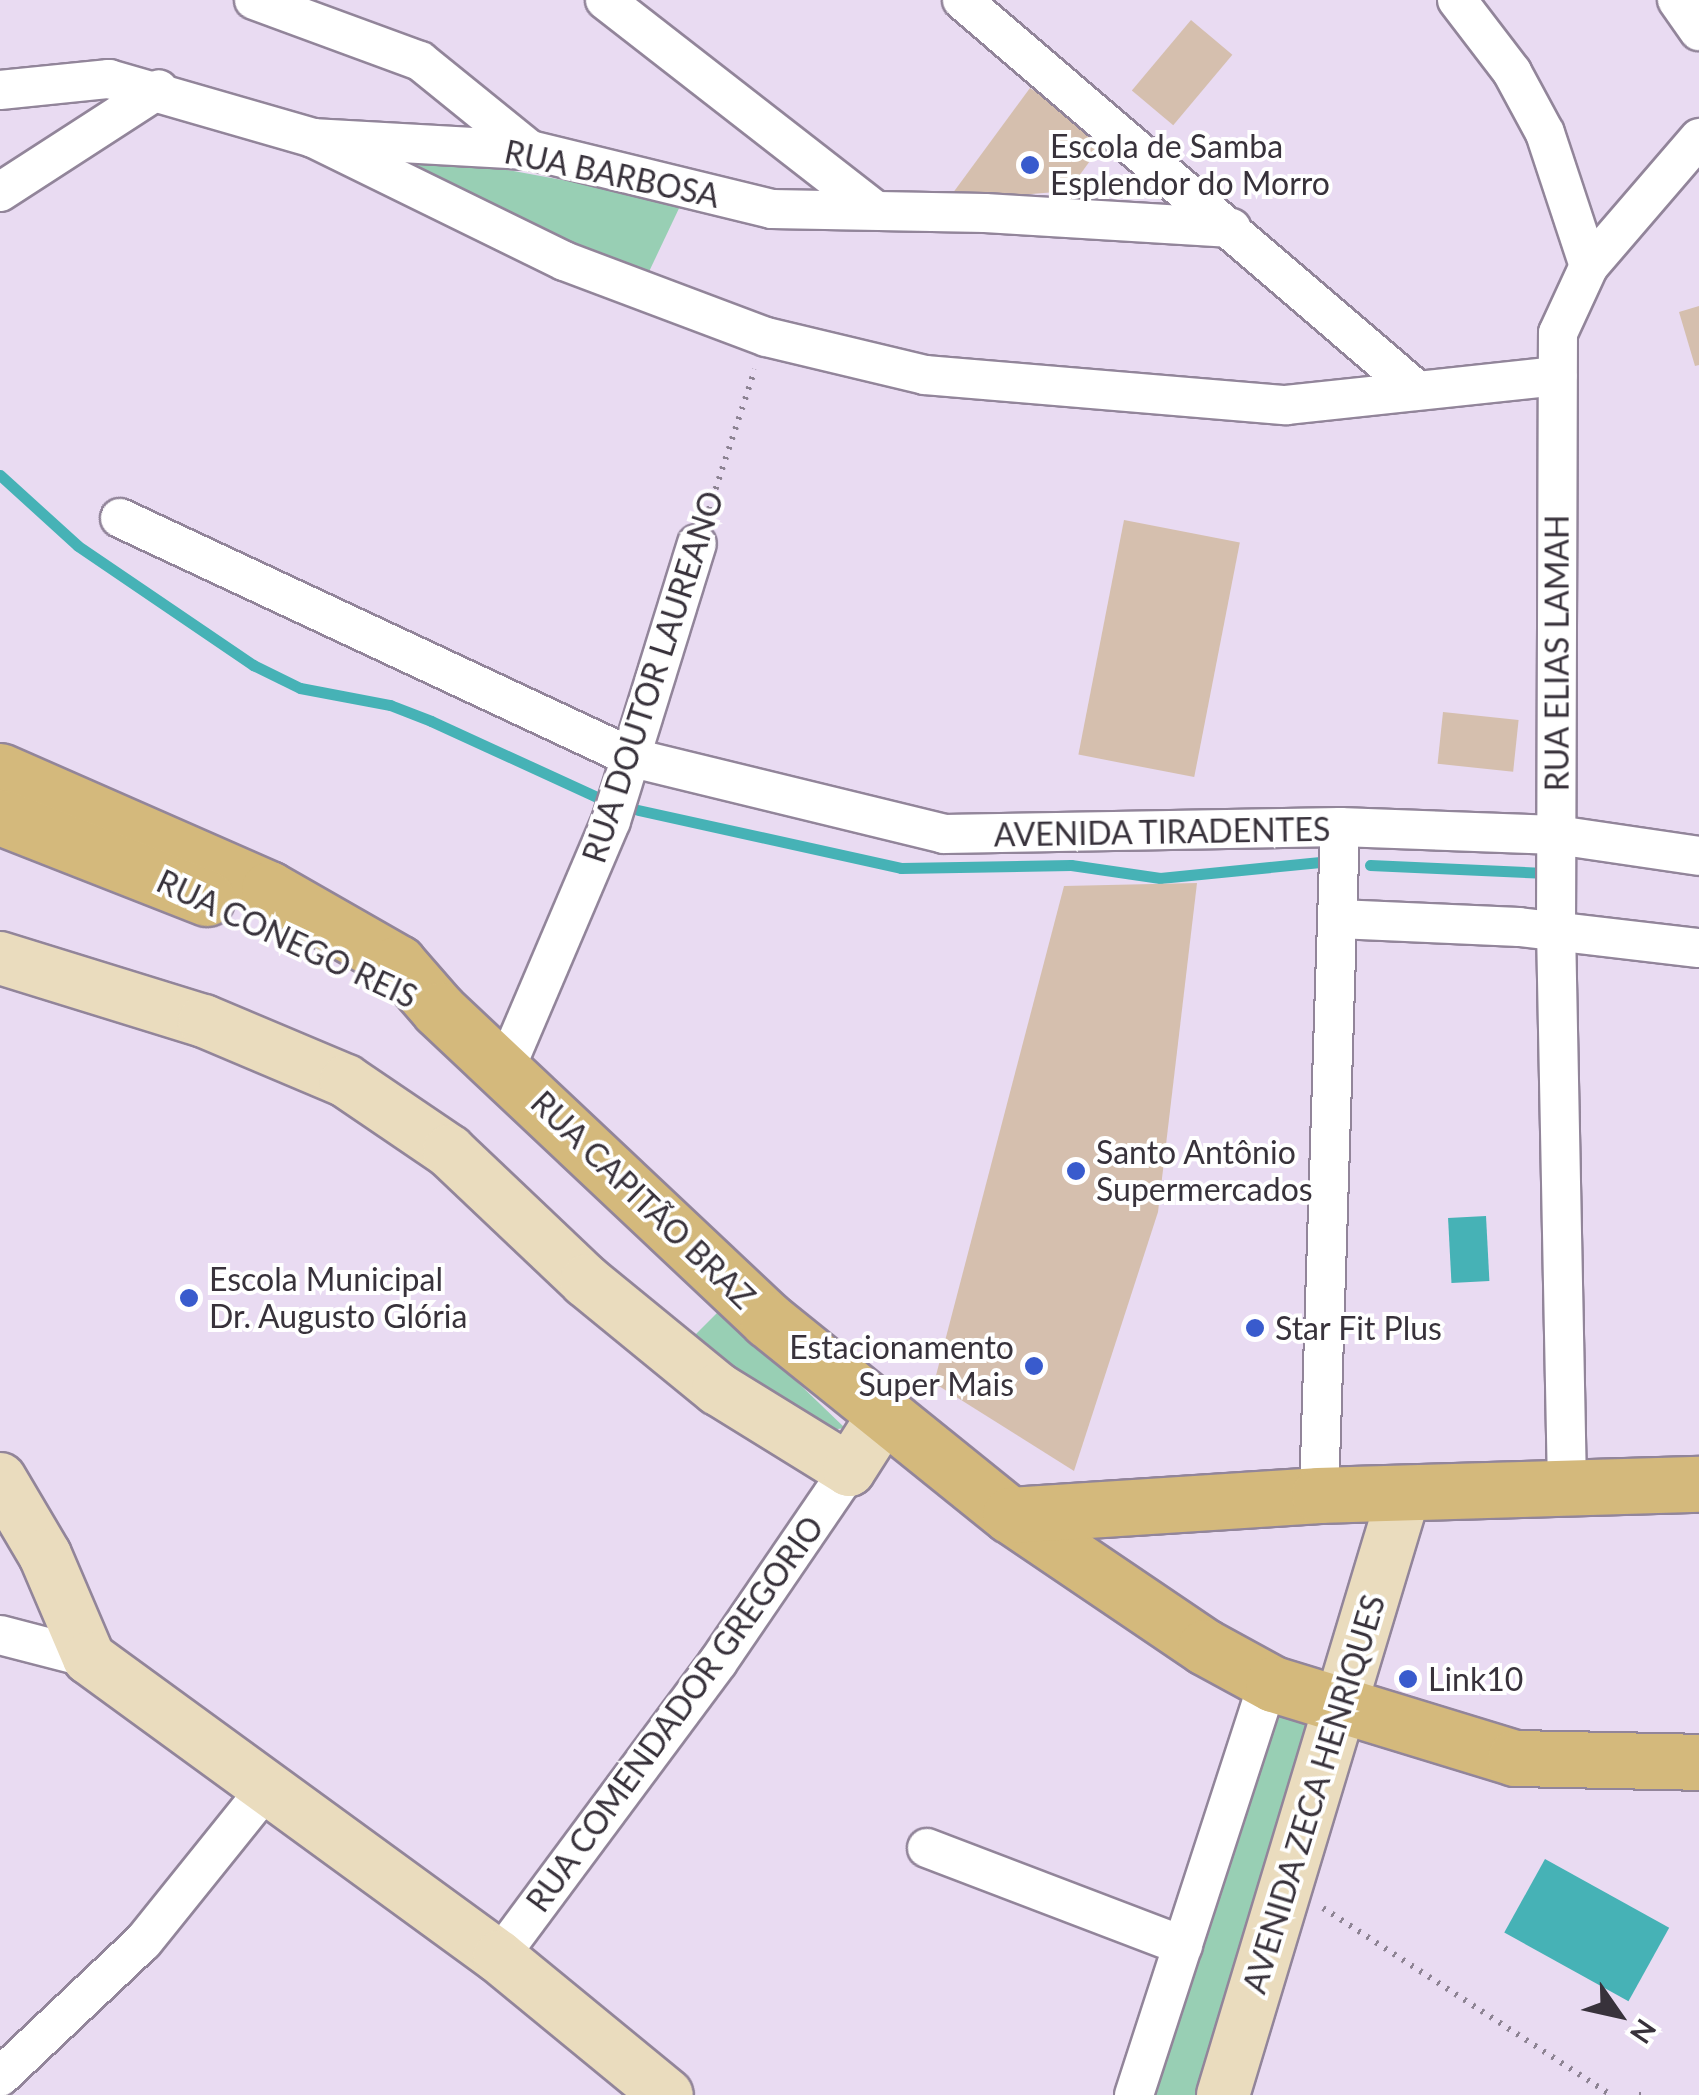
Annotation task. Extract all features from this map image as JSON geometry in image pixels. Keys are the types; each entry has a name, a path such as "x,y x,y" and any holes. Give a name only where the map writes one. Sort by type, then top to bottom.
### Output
{"main road":[{"name":"RUA CONEGO REIS","path":"0,771 269,889 398,963 439,1010"},
{"name":"RUA CONEGO REIS","path":"0,818 258,920 439,1010"},
{"name":"RUA CAPITÃO BRAZ","path":"439,1010 506,1068 768,1320 884,1415 1010,1515 1268,1682 1514,1758 1699,1762"},
{"path":"1010,1515 1319,1495 1699,1484"}],"street":[{"path":"605,0 873,209"},
{"path":"962,0 1232,228 1413,388"},
{"path":"1457,0 1512,72 1545,133 1589,266"},
{"path":"1677,0 1699,30"},
{"path":"257,1 420,61 530,150"},
{"name":"RUA BARBOSA","path":"0,90 108,79 159,89 313,138 530,150 772,209 873,209 1232,228"},
{"path":"0,192 159,89"},
{"path":"313,138 564,261 766,337 925,376 1223,403 1286,404 1557,376"},
{"name":"RUA ELIAS LAMAH","path":"1567,1486 1556,930 1557,376 1567,303 1589,266 1699,138"},
{"name":"AVENIDA TIRADENTES","path":"120,518 633,758 944,834 1340,826 1557,835 1699,856"},
{"name":"RUA DOUTOR LAUREANO","path":"506,1068 633,758 697,544"},
{"path":"1319,1495 1340,826"},
{"path":"1338,919 1556,930 1699,948"},
{"path":"0,958 204,1022 346,1081 449,1151 586,1281 718,1389 849,1470 884,1415"},
{"name":"RUA COMENDADOR GREGORIO","path":"499,1957 718,1662 849,1470"},
{"path":"0,1478 46,1556 89,1658"},
{"name":"AVENIDA ZECA HENRIQUES","path":"1223,2095 1404,1494"},
{"path":"0,1635 89,1658 499,1957 667,2095"},
{"path":"1134,2095 1268,1682"},
{"path":"0,2077 143,1942 266,1789"},
{"path":"927,1848 1183,1946"}],"path":[{"name":"RUA DOUTOR LAUREANO","path":"697,544 766,337"},
{"path":"1288,1885 1611,2095"},
{"path":"1640,2095 1648,2095"}],"shaded area":[{"path":"404,151 682,202 646,278 401,170"},
{"path":"1486,1216 1489,1281 1451,1283 1448,1218"},
{"path":"721,1309 845,1428 823,1431 685,1345"},
{"path":"1273,1684 1341,1707 1223,2095 1135,2095"},
{"path":"1545,1859 1669,1928 1628,2001 1504,1932"}],"building":[{"path":"1191,20 1232,55 1173,125 1132,90"},
{"name":"Escola de Samba Esplendor do Morro","path":"1030,88 1106,139 1068,191 947,201"},
{"path":"1699,306 1699,365 1695,366 1679,312"},
{"path":"1124,520 1240,543 1194,777 1078,755"},
{"path":"1443,712 1519,720 1513,772 1438,764"},
{"name":"Santo Antônio Supermercados","path":"1197,883 1158,1212 1074,1471 934,1383 1064,886"}],"waterway":[{"path":"0,475 78,546 253,665 300,688 390,705 606,801"},
{"path":"638,810 901,868 1071,865 1160,878 1320,862"},
{"path":"1370,865 1549,873"}],"place":[{"name":"Escola de Samba Esplendor do Morro","path":"1030,165"},
{"name":"Santo Antônio Supermercados","path":"1076,1171"},
{"name":"Escola Municipal Dr. Augusto Glória","path":"189,1298"},
{"name":"Star Fit Plus","path":"1255,1328"},
{"name":"Estacionamento Super Mais","path":"1034,1366"},
{"name":"Link10","path":"1408,1679"}]}
